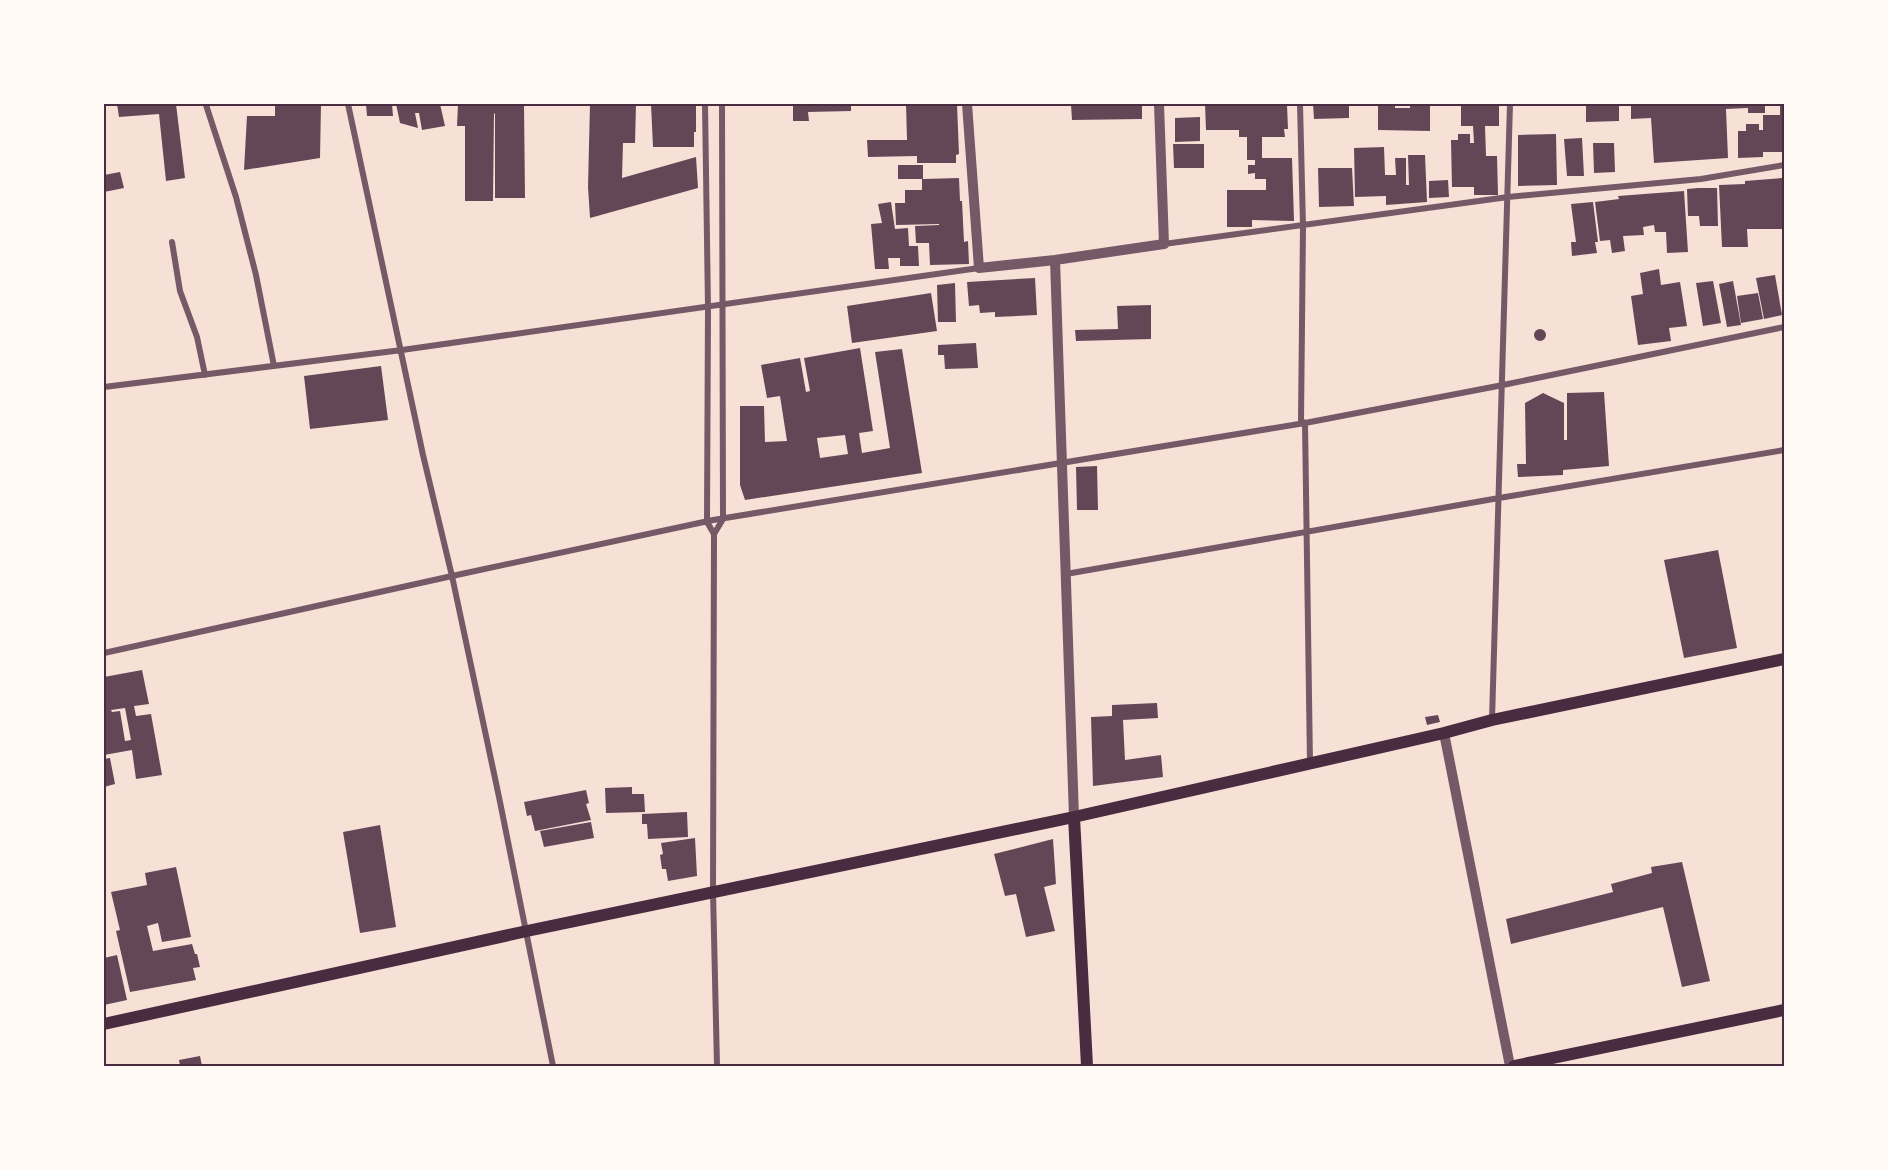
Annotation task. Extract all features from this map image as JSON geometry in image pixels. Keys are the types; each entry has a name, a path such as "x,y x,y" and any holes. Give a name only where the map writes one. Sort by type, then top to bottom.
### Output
{"main road":[{"path":"104,1024 712,891 1074,817 1444,733 1492,720 1785,659"},
{"path":"1074,817 1088,1066"},
{"path":"1512,1066 1785,1010"}],"street":[{"path":"348,104 423,455 452,576 553,1066"},
{"path":"705,104 708,308 707,522 714,534 712,891 717,1066"},
{"path":"714,534 723,519 722,104"},
{"path":"967,104 980,268"},
{"path":"1159,104 1164,244"},
{"path":"1300,104 1303,226 1301,421 1305,423 1310,763"},
{"path":"1492,720 1510,104"},
{"path":"206,105 236,197 256,275 274,366"},
{"path":"104,387 402,350 980,268 1055,260 1508,197 1701,179 1785,165"},
{"path":"172,242 180,291 198,337 205,375"},
{"path":"1055,260 1074,817"},
{"path":"104,653 707,522 1305,423 1785,327"},
{"path":"1066,574 1785,450"},
{"path":"1444,733 1512,1066"}],"building":[{"path":"117,104 176,104 185,178 166,181 159,114 119,117"},
{"path":"275,104 321,104 320,158 244,170 247,116 275,116"},
{"path":"366,104 392,104 393,116 367,116"},
{"path":"396,104 440,104 445,126 422,130 419,113 415,113 418,128 400,123"},
{"path":"458,104 524,104 525,198 495,198 494,113 493,201 465,201 465,126 457,126"},
{"path":"590,104 636,104 635,143 623,143 622,178 696,157 698,188 590,218 588,187"},
{"path":"651,104 696,104 694,147 653,147"},
{"path":"793,104 851,104 851,111 808,112 809,121 793,121"},
{"path":"906,104 957,104 959,154 956,155 956,163 917,163 917,156 868,157 867,140 907,140"},
{"path":"1071,104 1142,104 1142,119 1072,120"},
{"path":"1205,104 1287,104 1288,129 1284,129 1285,137 1262,137 1262,158 1292,158 1294,221 1252,220 1252,227 1227,227 1227,190 1266,190 1266,179 1255,179 1255,173 1248,174 1248,165 1255,165 1255,160 1247,160 1247,137 1239,137 1239,130 1206,130"},
{"path":"1313,104 1349,104 1349,118 1314,119"},
{"path":"1378,104 1395,104 1395,108 1410,108 1410,104 1430,104 1430,131 1378,130"},
{"path":"1461,104 1499,104 1499,126 1485,126 1486,156 1497,156 1498,195 1474,195 1474,187 1452,187 1451,140 1458,140 1458,134 1470,134 1470,143 1474,143 1473,126 1461,126"},
{"path":"1586,104 1619,104 1619,121 1586,122"},
{"path":"1631,104 1765,104 1765,113 1748,113 1748,108 1726,109 1728,158 1654,163 1651,118 1631,119"},
{"path":"1780,104 1784,104 1784,152 1763,152 1763,157 1738,158 1738,131 1746,131 1746,124 1759,124 1759,130 1763,130 1763,115 1780,115"},
{"path":"1200,117 1200,141 1175,142 1175,118"},
{"path":"1556,134 1557,185 1518,186 1518,135"},
{"path":"1582,138 1584,176 1567,176 1564,139"},
{"path":"1593,143 1614,143 1615,172 1594,173"},
{"path":"1173,144 1204,144 1204,168 1174,168"},
{"path":"1384,147 1385,175 1396,175 1395,158 1406,158 1406,185 1409,185 1408,155 1425,155 1427,202 1386,205 1386,196 1355,197 1354,148"},
{"path":"898,165 923,165 923,179 959,178 964,242 968,241 969,264 930,265 929,243 916,243 915,226 939,224 896,225 895,203 905,203 905,190 922,190 922,179 898,179"},
{"path":"1318,168 1352,168 1354,206 1319,207"},
{"path":"120,172 124,188 104,192 104,175"},
{"path":"1784,175 1784,229 1747,229 1748,247 1722,247 1719,185 1745,184 1745,181 1782,178"},
{"path":"1448,180 1449,197 1429,198 1429,181"},
{"path":"1717,188 1718,226 1700,226 1699,216 1688,216 1687,189"},
{"path":"1684,191 1688,252 1667,253 1666,232 1655,232 1654,225 1643,227 1644,235 1623,236 1625,251 1612,253 1610,240 1600,241 1595,202 1619,199 1618,196"},
{"path":"891,202 895,229 908,228 909,246 918,246 919,266 900,266 900,258 888,258 889,269 875,269 871,224 882,223 878,204"},
{"path":"1593,202 1598,242 1595,242 1597,253 1572,256 1571,242 1576,242 1571,204"},
{"path":"1659,269 1661,285 1680,282 1687,326 1669,328 1671,341 1638,345 1631,296 1643,294 1640,273"},
{"path":"1775,275 1782,315 1764,319 1756,278"},
{"path":"1035,278 1037,315 995,317 995,312 980,313 979,305 969,306 967,282"},
{"path":"1713,281 1721,323 1703,326 1696,283"},
{"path":"1733,281 1741,325 1727,327 1719,284"},
{"path":"955,283 956,322 938,322 937,285"},
{"path":"931,293 937,331 852,343 847,306"},
{"path":"1758,293 1763,319 1741,323 1737,296"},
{"path":"1151,305 1151,339 1076,341 1075,330 1118,329 1117,306"},
{"path":"1542,329 1546,335 1542,341 1538,341 1534,333"},
{"path":"976,343 978,368 945,369 944,355 938,355 938,345"},
{"path":"860,348 873,431 859,433 862,453 890,448 875,352 902,349 922,473 745,500 740,485 740,406 764,406 765,442 787,441 780,396 767,398 761,365 800,358 806,392 810,391 804,358","holes":["845,435 848,454 820,458 817,438"]},
{"path":"381,366 388,420 310,429 304,376"},
{"path":"1604,392 1609,466 1563,470 1563,475 1518,477 1517,464 1526,464 1525,403 1543,393 1564,403 1564,440 1567,440 1567,393"},
{"path":"1097,466 1098,510 1077,510 1076,467"},
{"path":"1718,550 1737,648 1684,658 1664,560"},
{"path":"142,670 149,704 134,706 136,716 151,714 162,775 136,779 132,750 104,755 104,677","holes":["125,708 131,740 125,741 120,711 112,712 111,710"]},
{"path":"1157,703 1158,718 1123,720 1125,760 1161,755 1163,777 1093,786 1091,717 1112,716 1112,705"},
{"path":"1438,715 1440,722 1427,725 1425,717"},
{"path":"110,758 115,784 104,787 104,759"},
{"path":"632,787 632,794 644,794 645,812 606,813 605,788"},
{"path":"586,790 589,803 586,804 591,820 535,831 531,815 527,816 524,802"},
{"path":"687,812 688,837 648,839 647,824 642,824 642,814"},
{"path":"591,822 594,838 544,847 540,831"},
{"path":"380,825 396,927 360,933 343,832"},
{"path":"695,838 697,876 668,881 666,869 662,869 661,843"},
{"path":"1053,839 1056,884 1044,887 1055,931 1026,937 1016,894 1005,896 994,854"},
{"path":"1682,862 1710,981 1682,987 1663,907 1511,944 1506,919 1613,892 1611,884 1652,873 1651,867"},
{"path":"176,867 191,937 162,942 158,923 147,926 153,951 192,944 200,967 193,968 196,980 130,992 116,931 120,930 111,892 147,885 145,873"},
{"path":"117,955 127,1000 104,1005 104,958"},
{"path":"200,1056 202,1066 180,1066 179,1060"}]}
